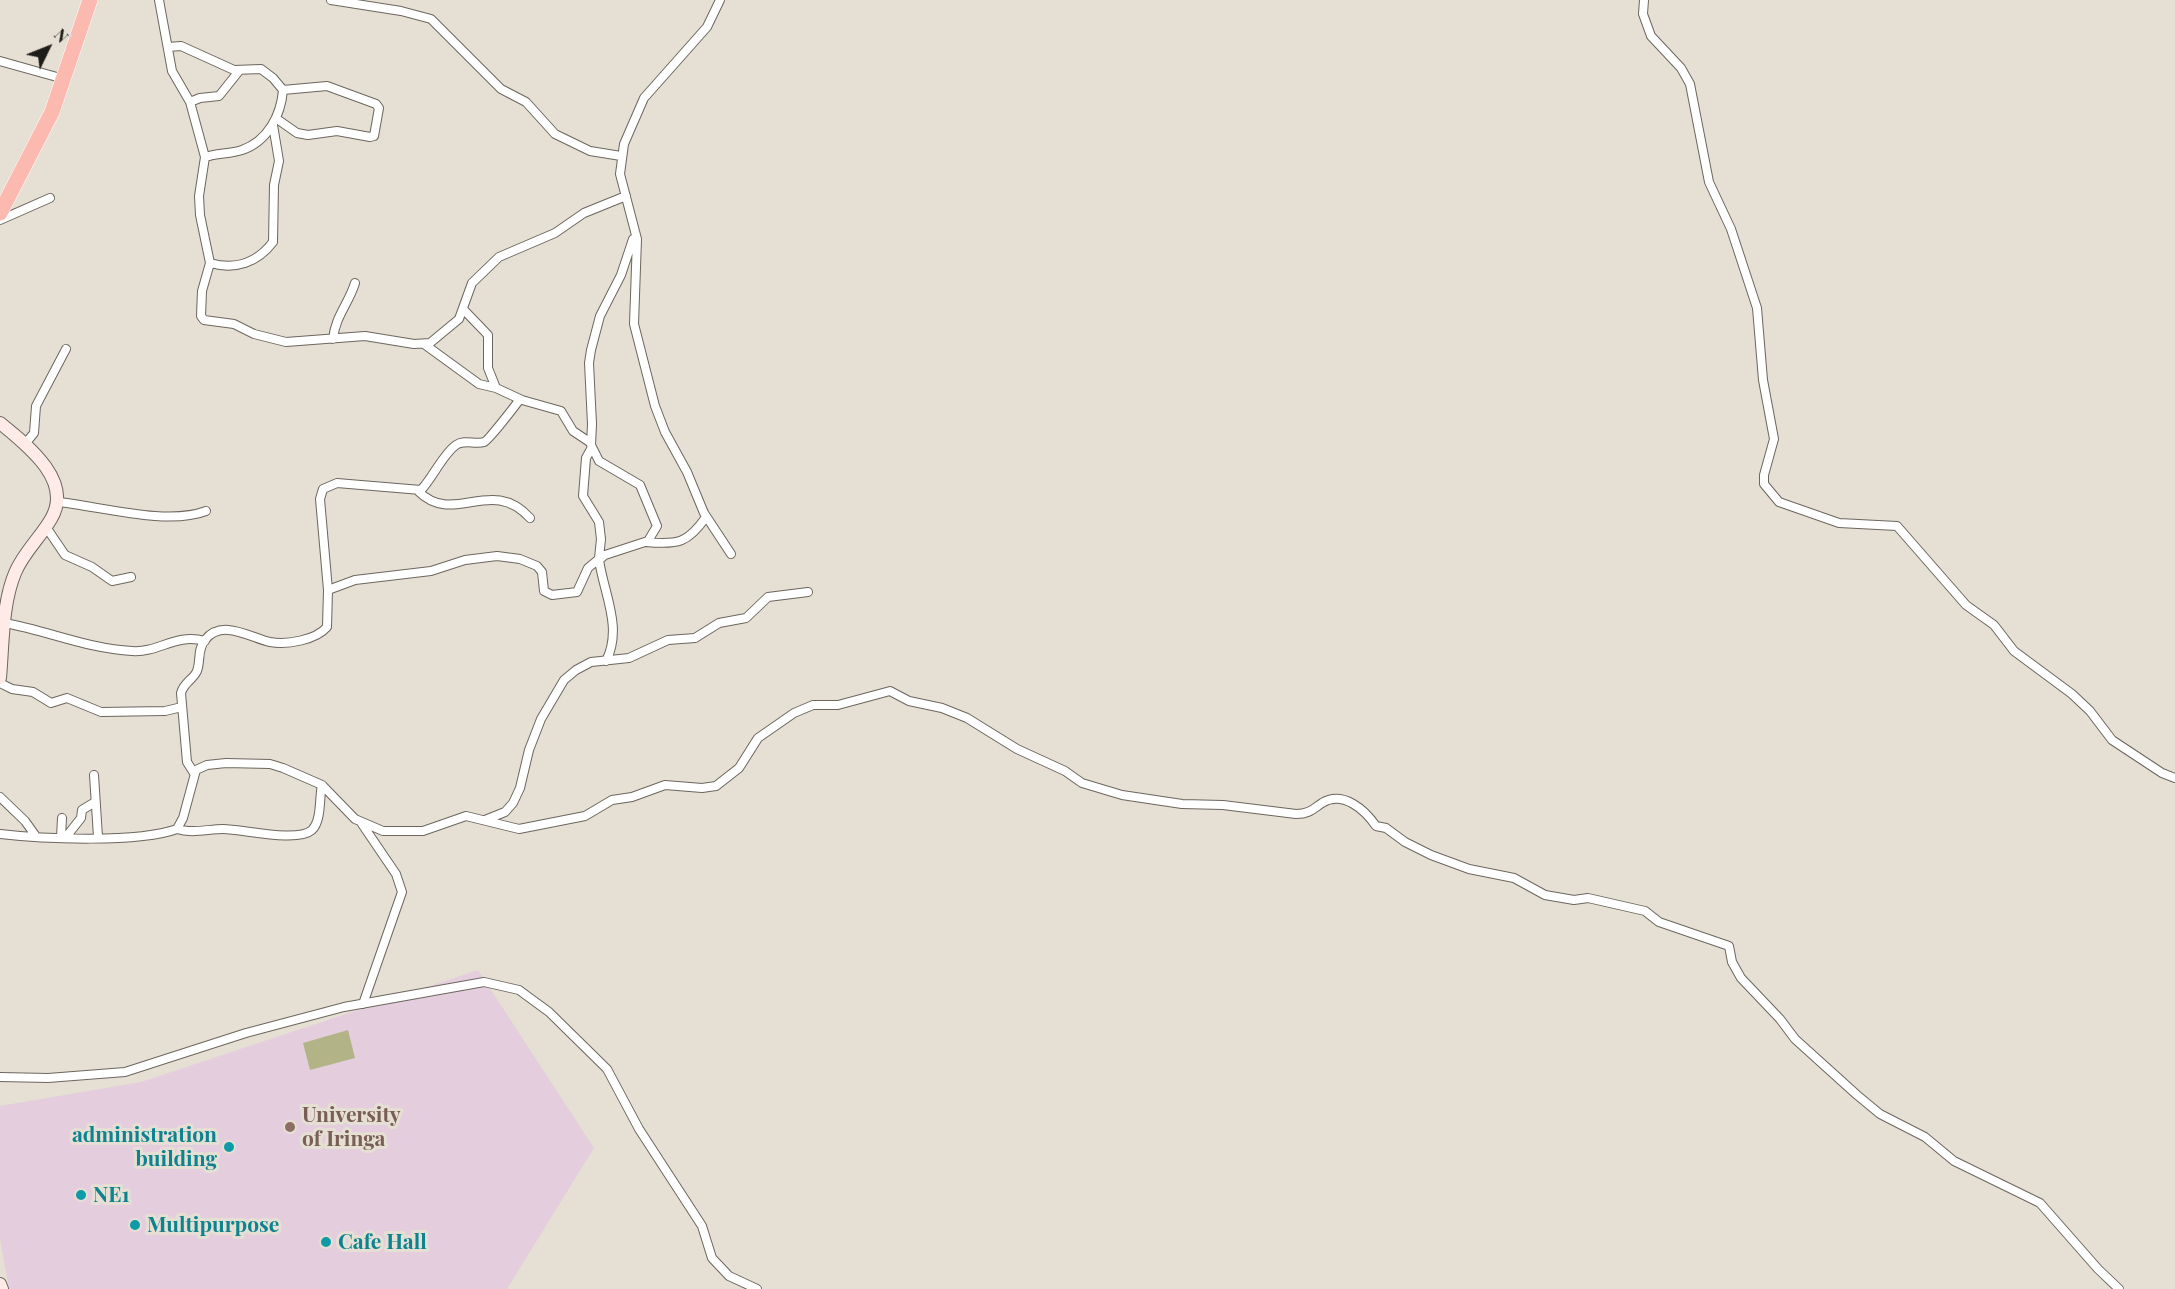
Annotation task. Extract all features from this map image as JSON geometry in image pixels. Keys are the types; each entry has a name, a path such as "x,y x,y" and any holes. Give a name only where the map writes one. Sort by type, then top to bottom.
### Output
{"highway":[{"path":"0,213 40,138 64,79 90,0"}],"street":[{"path":"159,0 174,76 190,102 204,157 199,196 200,215 210,263 202,291 203,319 234,324 254,334 286,342 365,336 424,344 485,387 496,388 520,399 561,411 573,431 591,446 599,461 640,485 656,520 655,533 646,542"},
{"path":"331,0 401,11 431,19 501,89 526,102 555,134 590,151 621,156"},
{"path":"720,0 707,27 644,98 636,113 621,156 620,174 636,233 634,316 637,338 662,426 687,472 706,517 731,554"},
{"path":"1644,0 1643,14 1651,36 1681,68 1690,84 1709,182 1731,229 1757,308 1763,380 1774,440 1764,475 1767,489 1779,502 1839,524 1897,526 1966,605 1994,625 2017,654 2033,663 2073,694 2090,711 2112,740 2162,773 2175,778"},
{"path":"168,47 181,46 239,71 261,69 283,90"},
{"path":"0,61 26,66 64,79"},
{"path":"190,102 219,96 239,71"},
{"path":"275,122 297,133 308,135 337,130 370,137 374,136 379,118 379,108 376,104 334,88 320,85 283,90"},
{"path":"210,263 231,266 252,262 273,242 274,185 279,161 275,122 283,90"},
{"path":"204,157 244,149 275,122"},
{"path":"424,344 435,340 459,319 472,283 499,257 559,231 584,213 626,196"},
{"path":"0,220 51,198"},
{"path":"606,662 613,636 610,603 599,564 601,539 599,522 583,496 592,424 589,363 600,316 621,275 636,233"},
{"path":"333,339 339,316 352,296 356,284"},
{"path":"463,309 488,335 488,368 496,388"},
{"path":"25,444 33,433 36,406 66,349"},
{"path":"418,491 456,445 489,440 500,421 520,399"},
{"path":"0,423 25,444 54,481 58,502 46,526 14,574 4,625 0,678"},
{"path":"194,773 187,762 182,689 196,672 200,648 205,641 213,634 242,631 278,643 317,636 325,630 328,623 328,590 320,499 322,489 337,483 418,491 446,506 500,499 517,506 530,518"},
{"path":"58,502 103,510 174,516 193,516 206,512"},
{"path":"328,590 355,579 437,570 465,560 497,556 533,563 542,572 544,591 559,595 577,592 588,568 600,558 646,542 671,544 682,541 693,535 706,517"},
{"path":"46,526 65,555 93,567 112,581 130,577"},
{"path":"484,820 505,812 517,797 529,750 542,719 564,680 588,663 629,658 662,642 692,639 719,623 741,620 768,597 808,592"},
{"path":"4,625 86,645 129,651 140,651 183,638 205,641"},
{"path":"0,683 12,689 34,692 51,703 67,698 101,712 152,711 182,706"},
{"path":"362,823 383,831 417,832 455,818 474,817 503,827 519,829 585,816 612,800 665,785 702,788 716,786 739,768 758,738 794,712 813,705 838,705 887,691 909,701 942,708 967,718 1017,748 1035,755 1054,768 1065,771 1077,781 1122,795 1182,804 1304,814 1326,801 1346,800 1368,814 1376,826 1386,828 1405,842 1431,855 1462,867 1514,878 1550,897 1574,900 1588,898 1645,911 1659,922 1729,946 1732,962 1741,978 1780,1019 1795,1040 1857,1095 1880,1114 1925,1137 1954,1161 2040,1203 2119,1289"},
{"path":"177,829 183,818 194,773 207,765 270,764 322,784 362,823 399,878 402,892 363,1004"},
{"path":"94,775 98,837"},
{"path":"0,834 98,837 158,834 177,829 194,831 224,829 272,834 307,833 315,826 322,784"},
{"path":"0,797 25,821 34,836"},
{"path":"63,837 81,818 84,808 95,802"},
{"path":"62,818 63,837"},
{"path":"0,1077 48,1078 125,1072 246,1033 363,1004 484,982 519,990 534,999 596,1055 610,1073 639,1129 702,1226 712,1258 729,1276 757,1289"},
{"path":"0,1284 2,1289"}],"shaded area":[{"name":"University of Iringa","path":"478,970 594,1148 507,1289 9,1289 0,1239 0,1106 141,1082"}],"green space":[{"path":"348,1030 355,1058 310,1070 303,1043"}],"place":[{"name":"University of Iringa","path":"290,1127"},
{"name":"administration building","path":"229,1147"},
{"name":"NE1","path":"81,1195"},
{"name":"Multipurpose","path":"135,1225"},
{"name":"Cafe Hall","path":"326,1242"}]}
